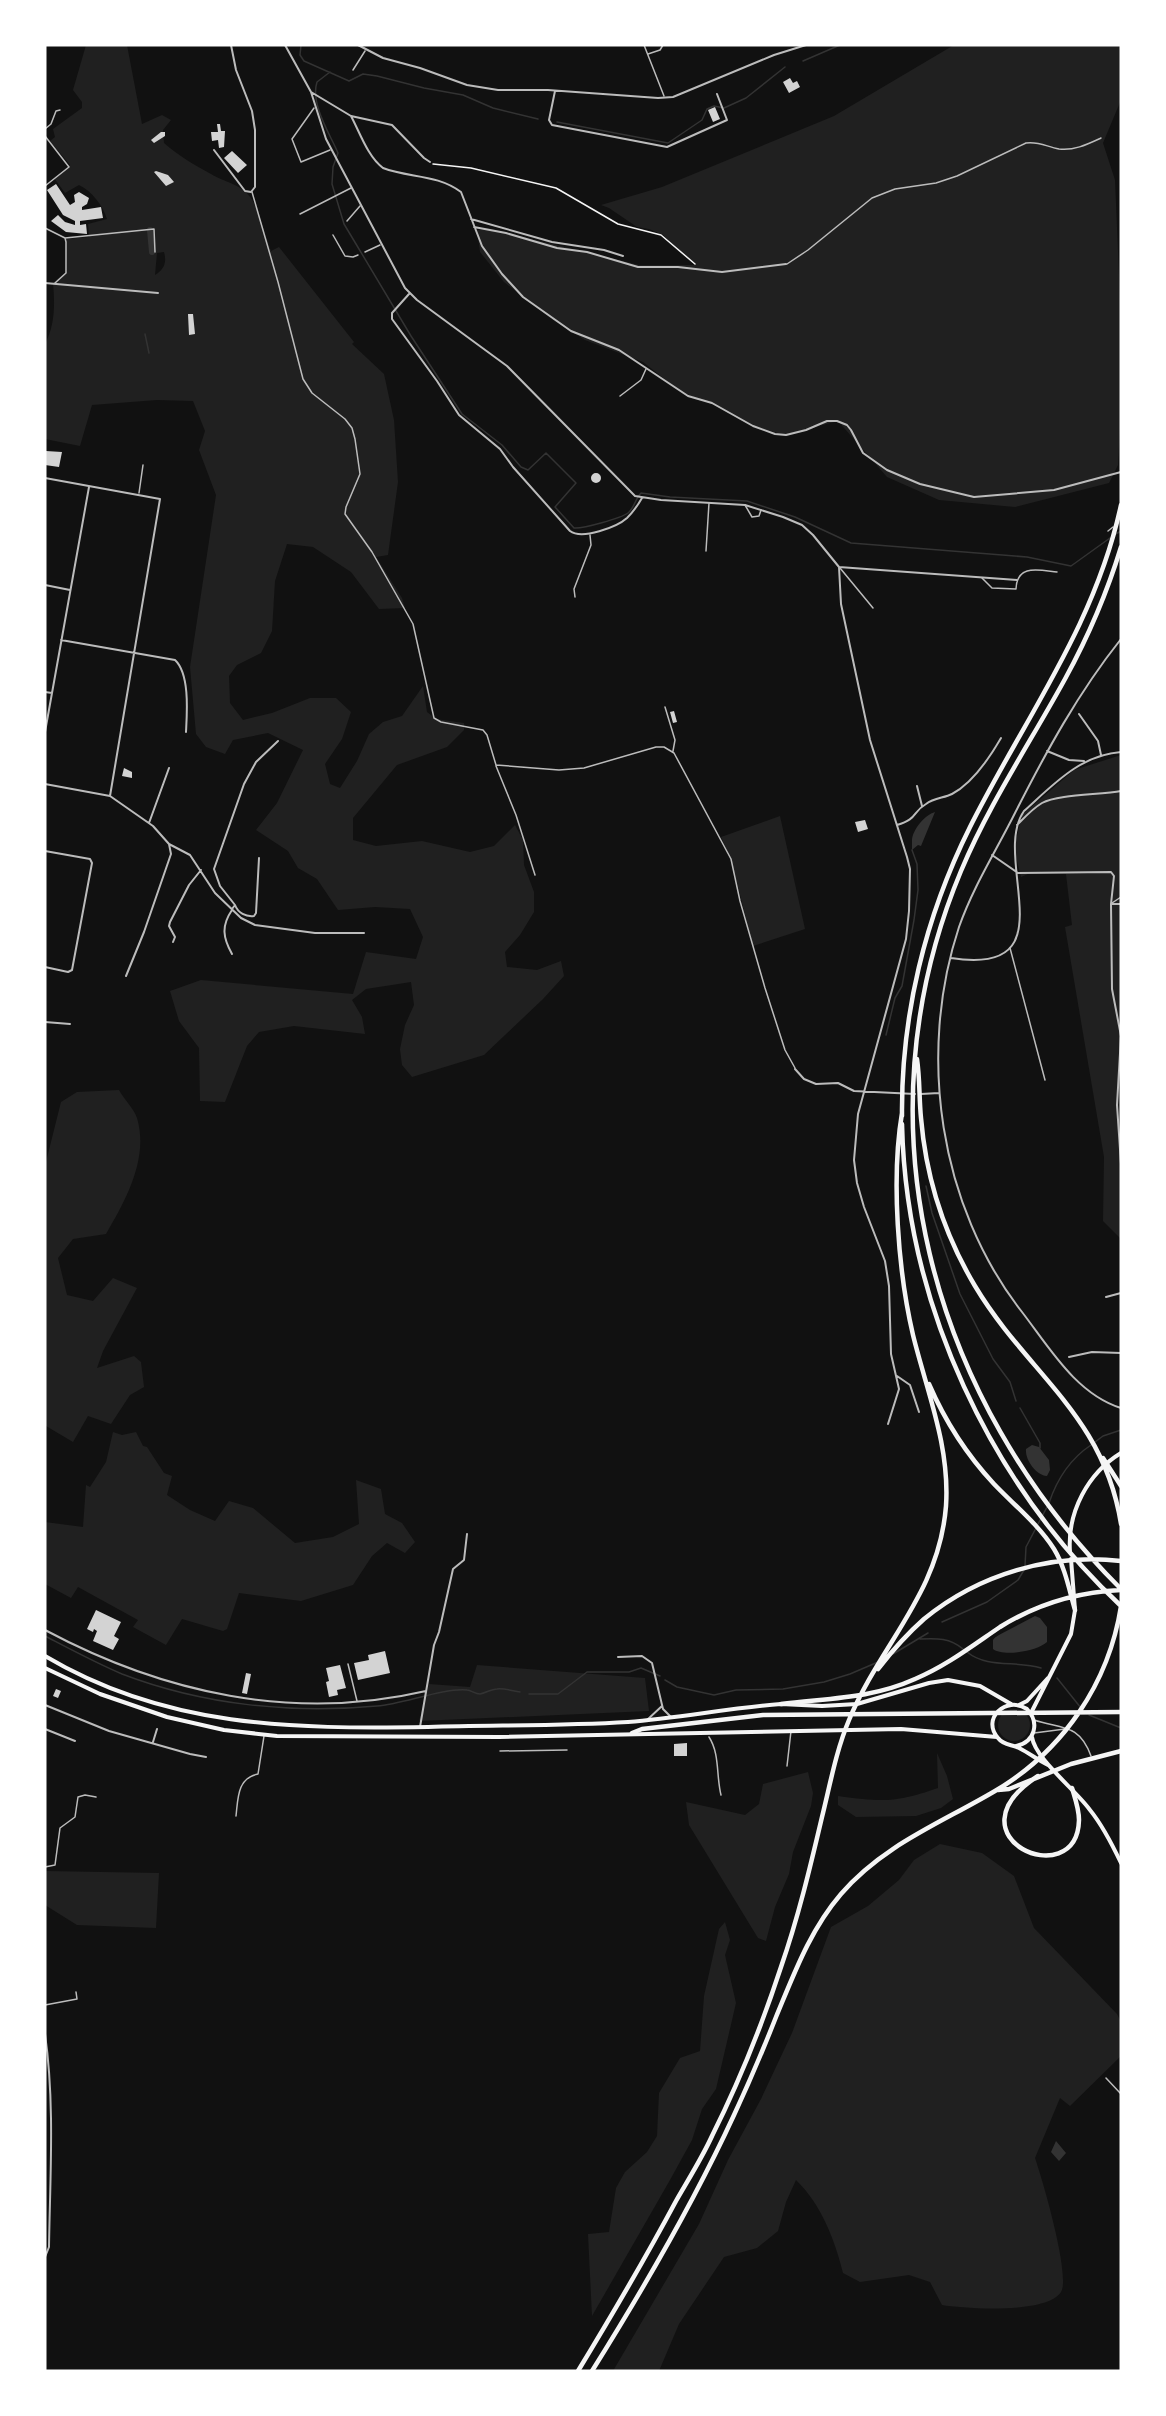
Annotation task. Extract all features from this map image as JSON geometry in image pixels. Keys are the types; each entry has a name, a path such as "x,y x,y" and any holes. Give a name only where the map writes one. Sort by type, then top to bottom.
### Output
{"highway":[{"path":"592,2371 656,2268 721,2144 802,1954 829,1910 863,1871 892,1848 995,1791 1032,1765 1064,1733 1084,1705 1097,1683 1114,1640 1121,1606 1079,1564 1008,1466 974,1406 944,1341 923,1276 908,1202 902,1150 902,1113 905,1052 911,1001 927,934 943,889 978,811 1067,653 1095,592 1121,504"},
{"path":"1121,547 1107,591 1081,650 993,806 961,872 941,926 932,960 916,1047 912,1121 921,1216 929,1256 949,1322 982,1398 1014,1455 1042,1497 1076,1540 1121,1590"},
{"path":"916,1047 925,1154 937,1203 956,1252 993,1313 1062,1396 1121,1486"},
{"path":"578,2371 700,2159 729,2098 782,1966 803,1894 843,1735 856,1704 882,1656 917,1601 933,1568 944,1522 946,1477 940,1430 909,1316 902,1263 897,1142 902,1113"},
{"path":"924,1372 940,1408 969,1454 992,1482 1043,1533 1062,1564 1075,1610"},
{"path":"1098,1450 1113,1490 1121,1524"},
{"path":"872,1675 902,1640 925,1619 953,1598 982,1583 1013,1571 1051,1562 1089,1559 1121,1561"},
{"path":"781,1704 850,1698 878,1692 916,1679 956,1658 1001,1627 1034,1610 1076,1596 1121,1590"},
{"path":"632,1733 745,1717 984,1712 1121,1712"},
{"path":"995,1791 1078,1761 1121,1752"},
{"path":"1038,1776 1016,1792 1005,1816 1007,1832 1013,1842 1022,1850 1033,1855 1052,1855 1064,1849 1073,1840 1078,1828 1079,1816 1072,1788"}],"main road":[{"path":"1031,1713 1071,1634 1075,1610 1070,1531 1078,1504 1090,1482 1102,1468 1121,1453"},
{"path":"45,1656 92,1680 152,1703 226,1720 300,1727 595,1724 781,1704 822,1706 857,1704 929,1683 948,1680 980,1686 1031,1713 1034,1720 1032,1735 1034,1748 1072,1788 1099,1822 1121,1863"},
{"path":"45,1668 100,1694 167,1717 224,1730 264,1735 334,1738 499,1737 914,1729 997,1737"},
{"path":"1019,1705 1027,1701 1049,1677"},
{"path":"1011,1704 999,1710 994,1718 993,1728 997,1737 1006,1745 1016,1746 1023,1744 1032,1735"},
{"path":"1016,1746 1048,1765"}],"street":[{"path":"213,150 245,191 251,192 255,187 255,130 252,111 236,70 231,45"},
{"path":"285,45 311,92 334,155 409,293 507,366 635,496 746,506 761,510 802,525 839,567 841,604 870,740 906,852 909,869 906,939 858,1114 854,1160 857,1183 885,1261 889,1287 891,1354 899,1389 888,1424"},
{"path":"358,45 365,50 467,85 498,90 665,97 673,97 774,55 806,45"},
{"path":"555,91 549,120 552,125 667,147 727,120 717,94"},
{"path":"311,92 351,117 392,125 430,162"},
{"path":"351,117 378,164 389,170 414,174 461,192 482,246 502,274 523,297 571,331 619,350 688,396 712,403 753,426 775,434 786,435 827,421 837,421 847,425 863,453 887,470 920,484 974,497 1054,490 1121,472"},
{"path":"471,219 552,242 604,250 623,256"},
{"path":"474,227 506,233 557,248 587,252 638,267 678,267 722,272 786,264"},
{"path":"45,283 158,293"},
{"path":"409,293 392,313 392,320 459,415 500,448 513,467 570,531 579,535 590,534 622,522 629,517 641,498"},
{"path":"45,478 160,499 110,796"},
{"path":"45,732 89,486"},
{"path":"839,567 1017,580"},
{"path":"45,585 70,590"},
{"path":"1121,639 1096,670 1047,751 992,855 960,927 951,958 942,1006 939,1094 946,1140 956,1181 970,1221 993,1268 1015,1304 1076,1380 1098,1398 1121,1408"},
{"path":"61,640 175,660 179,664 188,703 186,732"},
{"path":"45,692 52,693"},
{"path":"1079,714 1098,741 1101,755"},
{"path":"897,825 915,816 922,806 959,790 987,760 1001,738"},
{"path":"232,954 224,935 226,919 234,910 235,905 220,886 214,869 244,784 256,762 278,741"},
{"path":"1047,751 1086,762"},
{"path":"951,958 969,961 989,959 1003,954 1010,947 1021,923 1014,839 1016,828 1024,811 1074,767 1101,755 1121,752"},
{"path":"149,823 169,768"},
{"path":"45,784 110,796 149,823 169,844 190,855 215,893 255,925 285,931 364,933"},
{"path":"917,786 922,806"},
{"path":"1016,828 1043,802 1121,792"},
{"path":"126,976 171,854 169,844"},
{"path":"171,854 177,849"},
{"path":"45,851 90,859 92,863 72,970 68,972 45,967"},
{"path":"992,855 1018,873 1111,872 1114,876 1112,989 1120,1036 1117,1105 1121,1164"},
{"path":"234,910 250,916 256,913 258,858"},
{"path":"173,942 175,937 169,926 170,922 189,885 201,870"},
{"path":"1112,904 1121,904"},
{"path":"234,910 235,905"},
{"path":"45,1022 70,1024"},
{"path":"795,1069 804,1079 812,1083 838,1083 854,1091 939,1094"},
{"path":"1106,1297 1121,1293"},
{"path":"1069,1358 1092,1352 1121,1353"},
{"path":"897,1376 910,1385 919,1412"},
{"path":"420,1727 434,1645 444,1613 453,1569 464,1560 467,1534"},
{"path":"45,1630 124,1668 184,1687 225,1696 284,1702 357,1702 392,1699 425,1692"},
{"path":"618,1657 642,1656 652,1663 663,1711 671,1717"},
{"path":"45,1705 109,1731 190,1754 206,1756"},
{"path":"647,1720 662,1706"},
{"path":"45,1729 75,1741"},
{"path":"153,1742 157,1729"},
{"path":"45,2034 48,2058 50,2162 49,2247 45,2257"}],"lane":[{"path":"644,45 665,97"},
{"path":"647,54 660,50 663,45"},
{"path":"353,70 365,50"},
{"path":"315,107 292,139 301,162 332,150"},
{"path":"45,129 51,124 56,111 60,110"},
{"path":"45,136 69,167 45,186"},
{"path":"786,264 808,250 872,198 895,189 936,183 957,176 1026,143 1037,142 1059,149 1072,149 1101,138"},
{"path":"300,214 351,188"},
{"path":"251,192 278,282 303,379 312,393 345,419 352,428 360,474 345,514 372,552 413,624 434,718 441,722 483,730 487,735 535,875"},
{"path":"347,221 360,206"},
{"path":"45,228 65,238 154,229 155,252"},
{"path":"333,235 345,256 358,255"},
{"path":"55,284 66,273 65,238"},
{"path":"365,252 381,244"},
{"path":"620,396 641,380 646,368"},
{"path":"139,494 143,465"},
{"path":"706,551 709,502"},
{"path":"746,506 753,518 759,516 761,510"},
{"path":"1108,531 1121,520"},
{"path":"575,597 574,589 591,545 590,534"},
{"path":"839,567 873,608"},
{"path":"982,578 992,588 1016,590 1017,580 1021,574 1031,570 1057,572"},
{"path":"665,707 675,740 672,752"},
{"path":"496,765 559,770 584,768 656,747 664,747 672,752 721,837 730,859 765,987 785,1050 795,1069"},
{"path":"1112,904 1121,897"},
{"path":"1010,947 1045,1080"},
{"path":"348,1664 357,1702"},
{"path":"1034,1720 1060,1725 1078,1734 1093,1763"},
{"path":"1032,1735 1066,1728"},
{"path":"787,1766 792,1731"},
{"path":"236,1816 238,1793 242,1784 251,1775 258,1774 264,1735"},
{"path":"709,1737 716,1750 721,1795"},
{"path":"500,1751 567,1750"},
{"path":"45,1867 55,1864 60,1828 75,1817 78,1797 85,1795 96,1797"},
{"path":"45,2005 77,1999 76,1992"},
{"path":"1106,2078 1121,2094"}],"path":[{"path":"430,162 471,168 556,188 618,224 661,235 700,269"}],"shaded area":[{"path":"86,45 127,45 142,124 162,115 171,120 163,130 164,143 192,163 247,193 256,209 271,251 279,247 354,342 352,344 384,374 394,420 398,482 388,555 376,557 402,598 405,608 379,609 351,572 313,547 287,544 275,581 272,631 261,653 237,665 229,676 230,703 243,720 272,713 310,698 336,698 351,712 342,739 325,764 330,784 340,788 357,761 369,734 383,722 402,716 423,686 427,712 436,719 464,723 464,730 447,747 397,765 353,818 353,840 376,846 422,841 470,852 494,846 515,825 523,840 524,865 534,892 534,912 520,935 505,952 507,967 537,970 561,961 564,976 484,1055 412,1077 402,1065 400,1049 405,1025 414,1005 411,982 366,989 352,1000 362,1017 365,1034 294,1026 259,1032 247,1046 225,1102 200,1101 199,1048 179,1021 170,991 201,980 353,994 366,952 416,959 423,937 410,909 375,907 338,910 317,879 298,868 288,851 256,830 277,803 303,750 268,733 233,740 225,754 206,747 196,734 190,667 216,495 199,450 205,431 193,401 157,400 92,405 80,446 45,439 45,344 54,314 53,283 67,271 65,239 89,237 88,224 107,219 100,204 88,191 79,185 65,193 54,178 70,165 50,141 55,137 53,129 82,108 82,102 73,90","holes":["164,252 164,265 155,275 157,253"]},
{"path":"954,45 1121,45 1121,100 1103,143 1115,180 1121,322 1121,411 1118,465 1109,483 1015,507 939,500 887,477 838,421 784,435 753,426 714,405 681,392 643,362 585,340 553,320 504,282 480,252 477,230 494,230 639,265 695,265 663,235 637,227 601,205 662,187 834,116"},
{"path":"1121,755 1121,1239 1103,1221 1104,1157 1065,927 1072,925 1066,874 1028,874 1021,877 1014,849 1022,815 1074,770"},
{"path":"935,812 921,846 918,845 912,850 912,840 917,827 927,816"},
{"path":"780,816 805,929 753,946 731,859 721,837"},
{"path":"119,1090 136,1115 140,1133 138,1163 128,1193 106,1234 73,1239 58,1258 67,1295 93,1301 113,1278 137,1288 103,1351 97,1368 134,1356 141,1362 144,1387 130,1395 111,1424 88,1416 73,1442 46,1426 45,1166 61,1102 77,1092"},
{"path":"113,1432 122,1435 136,1432 143,1446 147,1447 164,1473 172,1476 167,1495 190,1510 215,1521 229,1501 253,1508 295,1543 333,1537 359,1524 356,1480 381,1489 385,1514 402,1523 415,1542 405,1553 387,1543 372,1556 353,1585 301,1601 239,1593 227,1629 223,1631 182,1619 166,1645 133,1627 138,1620 78,1587 71,1598 45,1584 45,1522 83,1527 86,1485 90,1487 106,1462"},
{"path":"1032,1445 1039,1447 1049,1460 1050,1470 1047,1476 1035,1470 1029,1462 1026,1449"},
{"path":"1035,1616 1040,1618 1047,1627 1047,1642 1036,1648 1020,1652 1004,1653 993,1649 995,1637"},
{"path":"477,1665 645,1678 649,1711 419,1721 429,1684 470,1687"},
{"path":"1014,1709 1025,1714 1030,1725 1025,1736 1014,1741 1003,1736 998,1725 1003,1714"},
{"path":"937,1753 947,1776 953,1799 941,1808 916,1816 856,1817 838,1805 838,1796 889,1800 938,1788"},
{"path":"808,1772 813,1793 811,1806 793,1852 789,1874 775,1907 766,1941 758,1938 689,1825 686,1802 745,1815 759,1804 763,1784"},
{"path":"940,1844 982,1853 1014,1876 1034,1928 1117,2014 1121,2022 1121,2056 1070,2106 1060,2098 1035,2158 1059,2248 1063,2282 1061,2292 1053,2299 1024,2307 969,2308 942,2305 930,2282 909,2275 860,2282 843,2273 836,2248 820,2211 796,2180 786,2202 778,2231 757,2248 724,2257 679,2324 659,2371 613,2371 699,2224 728,2160 761,2099 792,2033 831,1927 868,1906 899,1880 914,1860"},
{"path":"45,1871 159,1873 156,1928 77,1925 45,1905"},
{"path":"725,1922 730,1940 725,1955 736,2003 716,2089 702,2109 692,2140 592,2316 588,2234 609,2232 616,2188 625,2172 647,2152 657,2136 659,2093 680,2058 700,2051 704,1996 719,1929"},
{"path":"1056,2141 1066,2153 1059,2161 1051,2152"}],"pier":[{"path":"1037,1614 1004,1631 989,1642 993,1635 1008,1625 1028,1615"}],"building":[{"path":"790,78 793,83 797,81 800,87 789,93 783,82"},
{"path":"715,107 720,119 713,122 708,110"},
{"path":"217,124 220,124 221,131 225,131 224,147 219,148 218,140 212,141 211,132 218,132"},
{"path":"161,132 165,132 165,136 154,143 151,140"},
{"path":"232,151 247,165 238,173 224,158"},
{"path":"154,172 168,175 174,182 166,186"},
{"path":"56,184 70,205 75,202 74,195 79,192 89,198 82,210 101,207 103,218 80,221 80,225 86,224 87,234 66,232 51,221 58,215 65,222 75,225 75,221 63,215 47,190"},
{"path":"188,314 193,314 195,334 189,335"},
{"path":"46,451 62,452 59,467 45,465"},
{"path":"596,473 600,474 600,482 596,483 592,482 591,478 592,474"},
{"path":"674,711 677,722 673,723 670,712"},
{"path":"124,768 132,772 132,778 122,776"},
{"path":"865,820 868,829 858,832 855,822"},
{"path":"96,1610 121,1622 114,1636 119,1639 113,1650 93,1641 97,1631 87,1629"},
{"path":"385,1651 390,1673 358,1680 354,1663 369,1660 368,1655"},
{"path":"340,1665 346,1688 337,1690 338,1695 329,1697 326,1668"},
{"path":"246,1673 251,1674 247,1694 242,1693"},
{"path":"56,1689 61,1691 58,1698 53,1696"},
{"path":"687,1743 687,1756 674,1756 674,1744"}],"waterway":[{"path":"301,45 300,55 304,61 349,81 363,74 377,76 463,95 493,108 538,119"},
{"path":"803,61 840,45"},
{"path":"557,122 668,143 702,120 707,109 714,106 724,108 746,98 785,67"},
{"path":"330,72 317,82 316,100 338,153 333,167 332,184 344,224 411,336 462,414 502,445 521,467 528,470 546,453 576,483 555,507 574,528 593,525 628,513 641,493 670,497 747,501 795,517 851,543 1027,557 1071,566 1110,538"},
{"path":"150,230 152,252"},
{"path":"145,334 149,353"},
{"path":"1114,535 1121,531"},
{"path":"886,1035 895,998 902,986 914,920 918,890 917,864 912,850"},
{"path":"926,1186 932,1213 960,1294 993,1359 1010,1382 1016,1401"},
{"path":"1020,1408 1040,1443 1040,1448"},
{"path":"1095,1442 1103,1436 1121,1430"},
{"path":"1049,1503 1065,1470 1091,1445"},
{"path":"1038,1524 1047,1507"},
{"path":"1025,1566 1026,1547 1036,1528"},
{"path":"942,1622 987,1602 1018,1580 1024,1570"},
{"path":"893,1654 928,1633"},
{"path":"45,1636 112,1670 153,1685 248,1705 280,1708 345,1708 388,1705 457,1690 469,1690 480,1694 500,1689 520,1692"},
{"path":"920,1639 943,1640 963,1649"},
{"path":"967,1652 984,1661 1041,1668"},
{"path":"665,1680 677,1687 714,1695 736,1690 783,1689 824,1682 878,1662"},
{"path":"529,1694 558,1694 587,1672 629,1672 641,1668 660,1676"},
{"path":"1057,1678 1081,1708"},
{"path":"1089,1715 1121,1728"}]}
